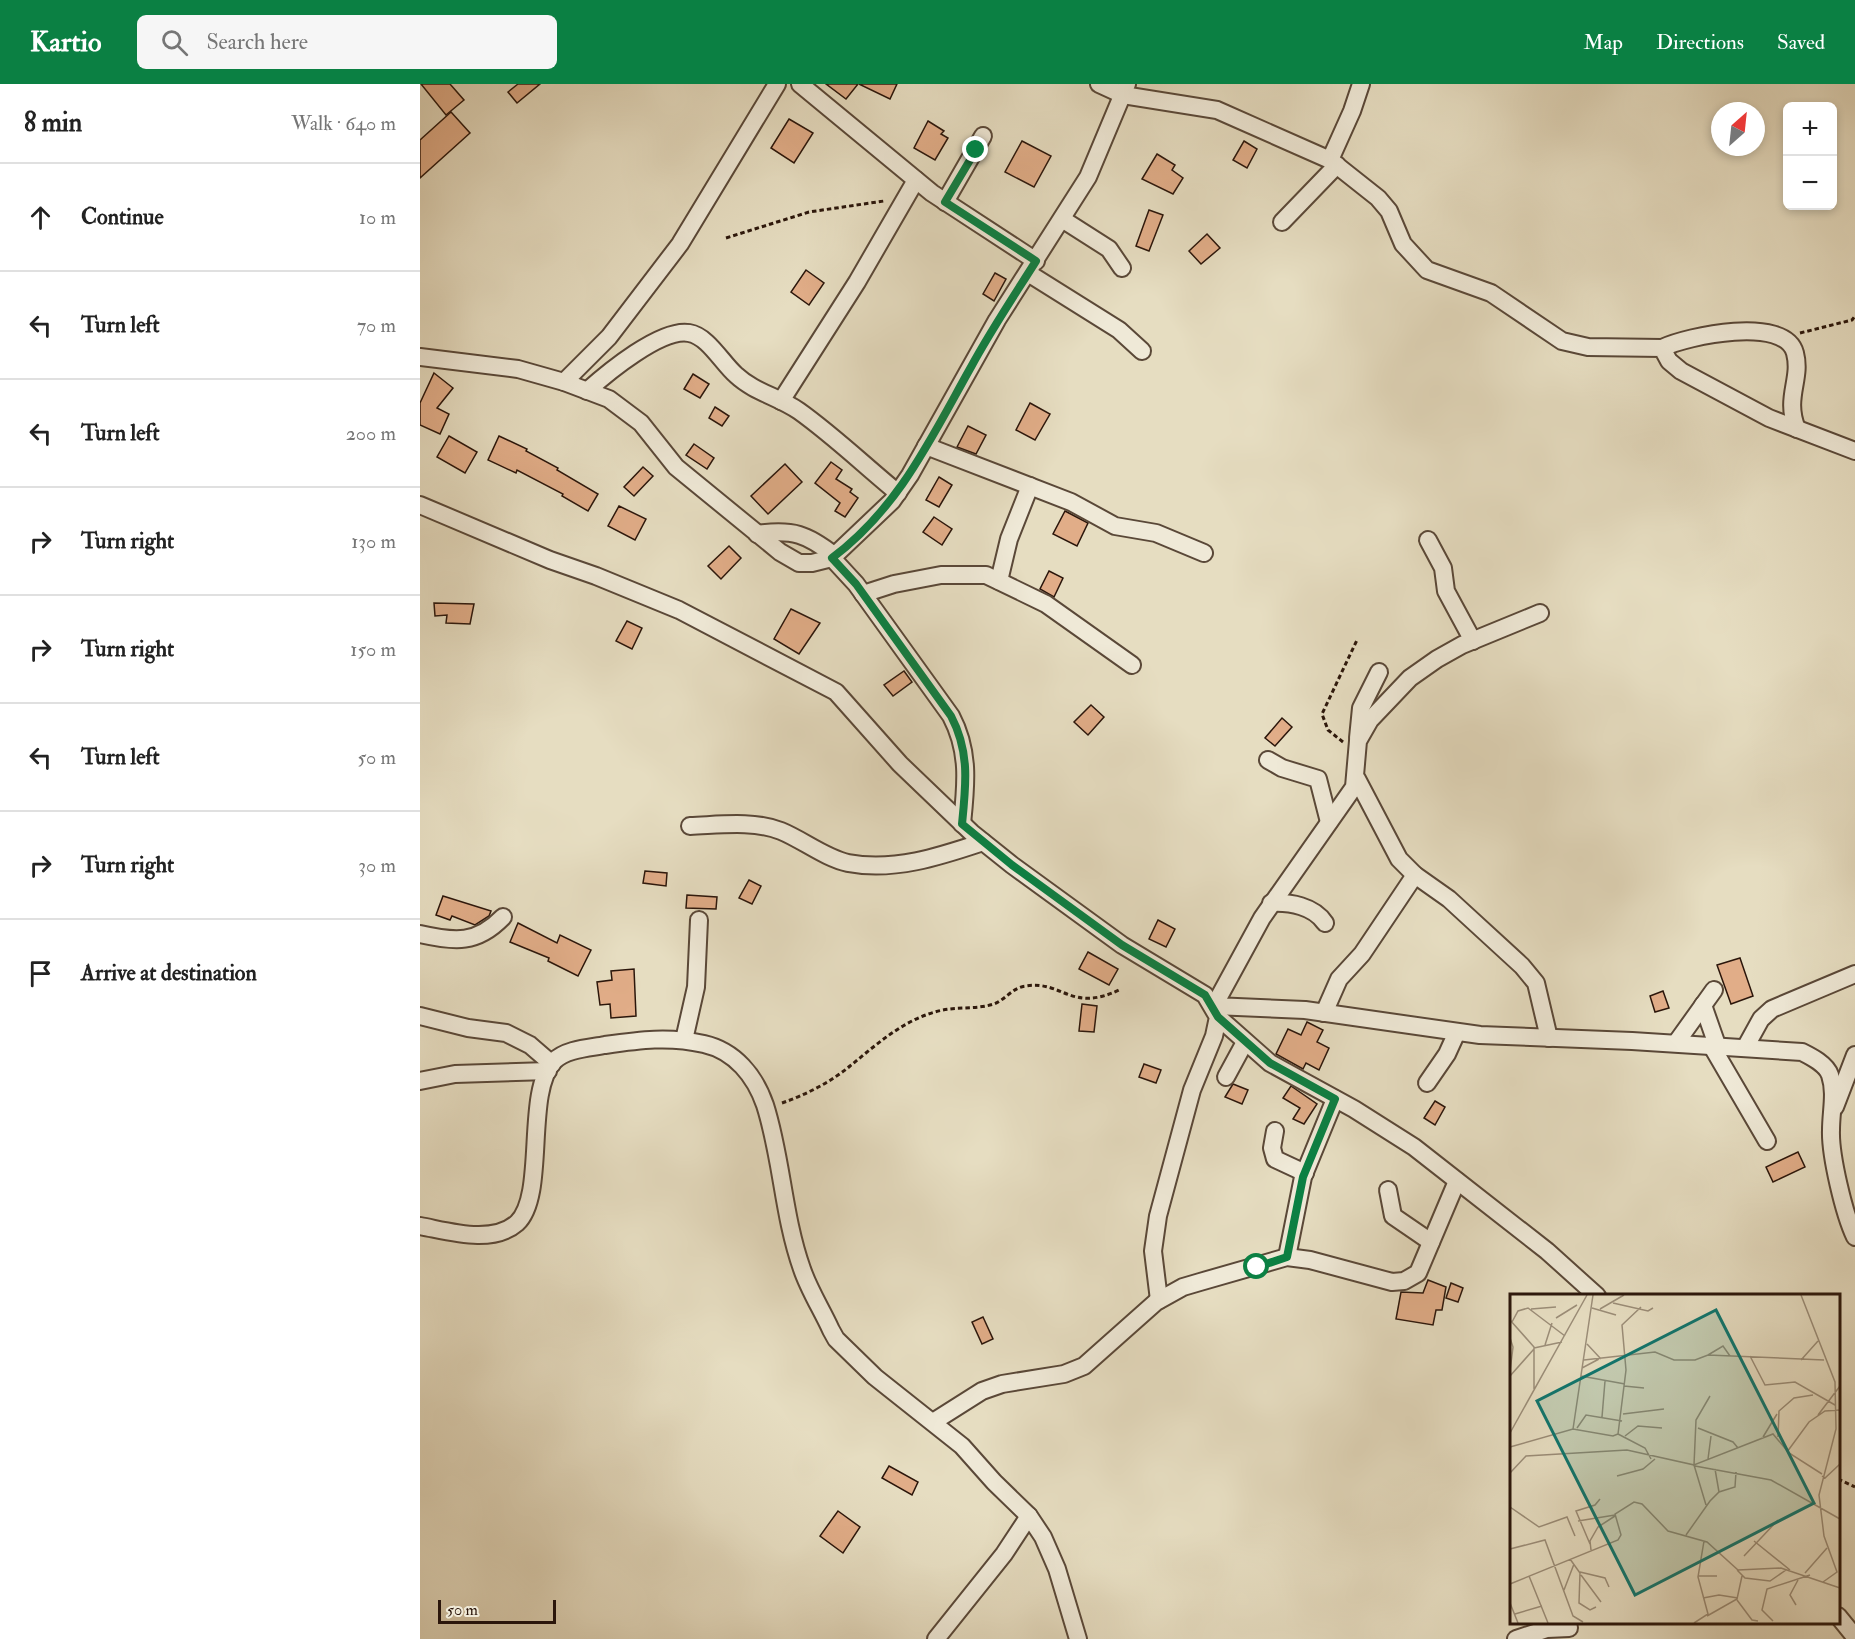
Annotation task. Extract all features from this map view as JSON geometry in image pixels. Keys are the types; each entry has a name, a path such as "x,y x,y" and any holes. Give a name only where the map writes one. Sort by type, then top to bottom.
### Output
{"street":[{"path":"564,382 609,337 680,244 777,84"},
{"path":"800,84 914,183 945,202 1111,324 1142,351"},
{"path":"1099,84 1217,110 1334,162 1378,198 1389,211 1403,244 1427,270 1457,278 1499,297 1562,341 1588,347 1662,348 1679,340 1707,334 1748,332 1784,338 1792,345 1796,362 1790,400 1791,416 1797,429"},
{"path":"1282,222 1334,162 1361,84"},
{"path":"420,357 518,369 564,382 609,399 641,423 676,467 734,511 758,534 799,562 812,563 833,557 866,529 898,493 998,320 1088,177 1125,89"},
{"path":"945,202 983,136"},
{"path":"781,401 857,282 914,183"},
{"path":"1062,219 1109,249 1122,268"},
{"path":"587,391 612,368 643,348 677,334 689,333 705,342 736,376 781,401 826,431 898,493"},
{"path":"1662,348 1669,361 1681,371 1769,418 1855,451"},
{"path":"926,446 1071,502 1115,526 1156,533 1204,553"},
{"path":"999,581 1009,539 1030,486"},
{"path":"420,505 550,560 679,610 836,692 900,764 983,842 1122,945 1197,989 1245,1042 1270,1063 1335,1099 1414,1148 1547,1251 1595,1294"},
{"path":"758,534 789,531 800,534 833,557 863,594 951,716 961,735 966,779 962,824"},
{"path":"1428,540 1443,567 1446,591 1473,640"},
{"path":"863,594 894,584 941,574 986,575 1046,604 1132,664"},
{"path":"1357,746 1377,712 1410,678 1437,659 1473,640 1540,613"},
{"path":"1160,1300 1153,1251 1158,1216 1192,1090 1214,1036 1216,1011 1271,903 1351,792 1357,779 1360,708 1378,672"},
{"path":"1268,760 1282,768 1318,779 1329,822"},
{"path":"1357,779 1399,859 1415,875 1449,899 1536,983 1549,1038"},
{"path":"690,826 759,825 781,831 846,863 873,865 930,859 983,842"},
{"path":"1324,1013 1339,979 1362,954 1415,875"},
{"path":"1271,903 1288,902 1321,916 1325,923"},
{"path":"420,934 455,940 477,938 503,917"},
{"path":"684,1040 696,987 699,920"},
{"path":"1745,1048 1761,1019 1772,1009 1855,974"},
{"path":"1676,1043 1714,990"},
{"path":"1703,1005 1714,1045 1767,1141"},
{"path":"1216,1011 1324,1013 1457,1032 1714,1045 1802,1052 1817,1060 1830,1072 1833,1094 1831,1131 1855,1237"},
{"path":"420,1016 468,1028 506,1033 530,1045 550,1067"},
{"path":"1427,1083 1447,1054 1457,1032"},
{"path":"422,1080 473,1072 550,1067 577,1050 652,1039 684,1040 713,1046 730,1056 755,1080 766,1109 802,1269 836,1339 875,1377 962,1446 1029,1516 1043,1537 1057,1569 1078,1639"},
{"path":"1227,1077 1245,1042"},
{"path":"1832,1114 1855,1054"},
{"path":"420,1226 469,1235 500,1232 517,1222 525,1213 543,1083 550,1067"},
{"path":"1287,1257 1305,1173 1335,1099"},
{"path":"1275,1131 1272,1149 1275,1158 1305,1173"},
{"path":"933,1422 982,1391 1002,1384 1064,1374 1084,1366 1160,1300 1183,1287 1287,1257 1310,1260 1392,1282 1404,1281 1418,1274 1457,1181"},
{"path":"1388,1190 1393,1216 1431,1242"},
{"path":"936,1639 1004,1554 1029,1516"},
{"path":"1840,1617 1855,1637"},
{"path":"1516,1639 1547,1629 1569,1628"}],"path":[{"path":"726,238 818,210 878,204 914,183"},
{"path":"1784,338 1828,324 1852,320 1855,316"},
{"path":"1357,639 1322,714 1328,730 1357,746"},
{"path":"766,1109 818,1086 849,1066 881,1039 935,1012 995,1004 1025,986 1040,986 1087,1000 1104,998 1119,990"},
{"path":"1840,1480 1855,1487"}],"building":[{"path":"421,84 450,84 464,100 446,115"},
{"path":"518,84 540,84 517,103 508,92"},
{"path":"826,84 858,84 846,99"},
{"path":"859,84 897,84 890,99"},
{"path":"451,112 470,133 420,178 420,140"},
{"path":"789,119 813,133 794,163 771,148"},
{"path":"928,121 944,131 941,134 948,138 935,160 914,148"},
{"path":"1022,141 1051,156 1034,187 1005,172"},
{"path":"1244,141 1257,149 1247,168 1233,160"},
{"path":"1157,154 1175,165 1172,170 1183,178 1173,194 1142,179"},
{"path":"1149,210 1163,215 1149,251 1136,246"},
{"path":"1207,234 1220,248 1201,264 1189,251"},
{"path":"806,270 824,283 809,305 791,292"},
{"path":"995,273 1006,279 994,301 983,294"},
{"path":"434,373 453,388 437,408 449,414 440,434 420,425 420,403"},
{"path":"693,374 709,384 700,398 684,389"},
{"path":"1030,403 1050,414 1035,440 1016,430"},
{"path":"715,407 729,416 722,426 709,418"},
{"path":"968,426 986,435 976,454 957,447"},
{"path":"449,436 477,452 465,473 437,457"},
{"path":"499,436 527,449 526,451 558,468 557,470 598,494 588,511 562,496 563,494 517,470 516,473 488,460"},
{"path":"694,444 714,458 707,469 686,455"},
{"path":"831,462 842,470 836,479 852,489 850,492 858,498 845,517 835,511 840,503 815,483"},
{"path":"785,464 802,482 768,514 751,496"},
{"path":"643,467 653,476 634,496 624,487"},
{"path":"939,477 952,485 939,507 926,500"},
{"path":"619,506 646,519 635,540 608,526"},
{"path":"1065,511 1088,523 1077,546 1053,534"},
{"path":"934,517 952,529 942,545 923,532"},
{"path":"729,546 741,558 721,579 708,566"},
{"path":"1049,571 1063,578 1054,597 1040,589"},
{"path":"434,603 474,604 470,624 446,623 447,615 435,616"},
{"path":"791,609 820,623 799,654 774,639"},
{"path":"627,621 642,628 632,649 616,641"},
{"path":"904,671 912,682 893,696 884,685"},
{"path":"1091,705 1104,717 1088,735 1074,722"},
{"path":"1282,718 1292,727 1275,746 1265,738"},
{"path":"645,871 667,873 666,886 643,883"},
{"path":"749,880 761,886 752,904 739,898"},
{"path":"687,895 717,897 716,909 686,908"},
{"path":"443,896 491,911 489,916 475,925 452,916 450,920 436,915"},
{"path":"1158,920 1175,929 1166,947 1149,939"},
{"path":"518,923 557,943 560,935 591,950 578,976 548,961 549,958 510,942"},
{"path":"1088,952 1118,969 1109,985 1079,969"},
{"path":"1740,958 1753,996 1731,1004 1717,965"},
{"path":"634,969 636,1016 611,1018 610,1004 600,1005 597,982 612,980 611,971"},
{"path":"1663,991 1669,1008 1655,1012 1650,996"},
{"path":"1082,1004 1097,1006 1094,1032 1079,1031"},
{"path":"1307,1022 1323,1030 1317,1042 1329,1048 1319,1070 1306,1063 1303,1069 1276,1054 1288,1029 1301,1035"},
{"path":"1144,1064 1161,1070 1156,1083 1139,1077"},
{"path":"1233,1084 1248,1090 1242,1104 1225,1097"},
{"path":"1291,1086 1317,1104 1304,1124 1293,1119 1300,1108 1283,1098"},
{"path":"1435,1101 1445,1107 1435,1125 1424,1118"},
{"path":"1798,1152 1805,1167 1773,1182 1766,1167"},
{"path":"1428,1280 1446,1287 1442,1310 1436,1310 1433,1325 1396,1319 1401,1292 1423,1293"},
{"path":"1451,1283 1463,1288 1458,1302 1446,1298"},
{"path":"983,1317 993,1339 982,1344 972,1322"},
{"path":"889,1466 918,1482 912,1495 882,1478"},
{"path":"838,1511 860,1527 843,1553 820,1536"}],"route":[{"path":"976,150 945,202 1036,261 998,320 898,493 866,529 832,558 856,584 904,654 951,716 961,735 965,752 966,779 962,824 1012,865 1122,945 1205,995 1214,1006 1218,1017 1270,1063 1335,1099 1303,1177 1287,1257 1257,1267"}]}
